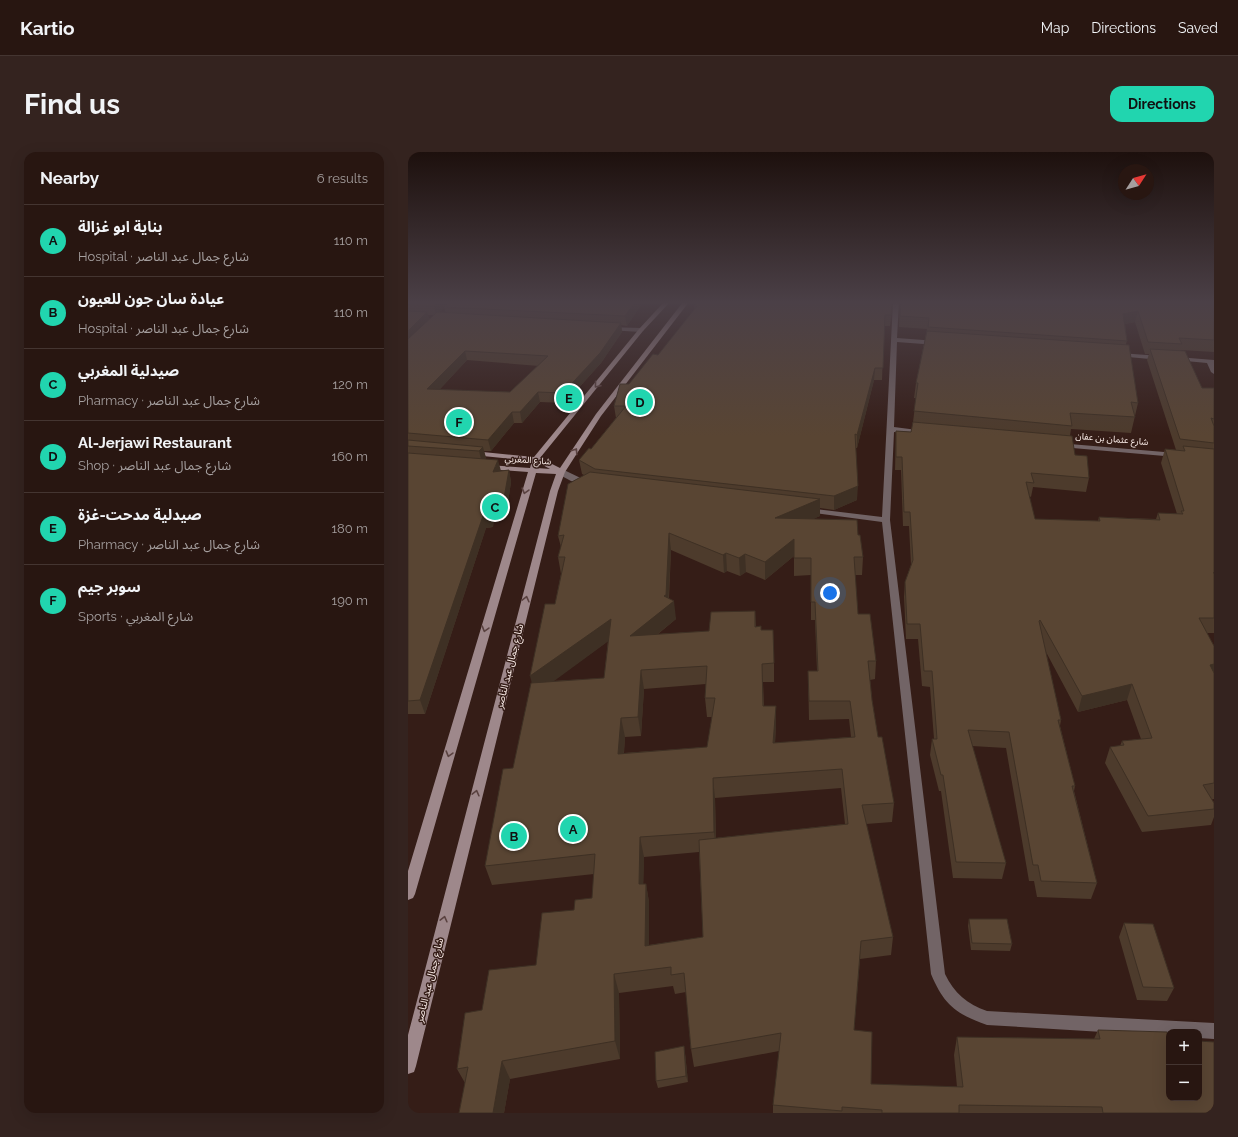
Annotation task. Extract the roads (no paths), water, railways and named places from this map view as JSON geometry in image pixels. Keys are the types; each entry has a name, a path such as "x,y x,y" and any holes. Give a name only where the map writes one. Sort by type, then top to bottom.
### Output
{"main road":[{"path":"408,894 536,459 627,347"},
{"name":"شارع جمال عبد الناصر","path":"408,1066 552,499 561,472 598,415 651,347"},
{"name":"شارع المغربي","path":"462,452 536,459 561,472"},
{"name":"شارع المغربي","path":"478,466 561,472"}],"street":[{"path":"895,347 889,429 886,520 938,974 944,989 960,1006 970,1012 987,1018 1214,1031"},
{"path":"1115,355 1212,362 1214,372"},
{"path":"889,429 937,434"},
{"name":"شارع عثمان بن عفان","path":"1056,444 1182,456"},
{"path":"561,472 574,479 596,486"},
{"path":"800,510 886,520"}],"place":[{"name":"صيدلية مدحت-غزة","path":"569,398"},
{"name":"Al-Jerjawi Restaurant","path":"640,402"},
{"name":"سوبر جيم","path":"459,422"},
{"name":"صيدلية المغربي","path":"495,507"},
{"name":"بناية ابو غزالة","path":"573,829"},
{"name":"عيادة سان جون للعيون","path":"514,836"}]}
